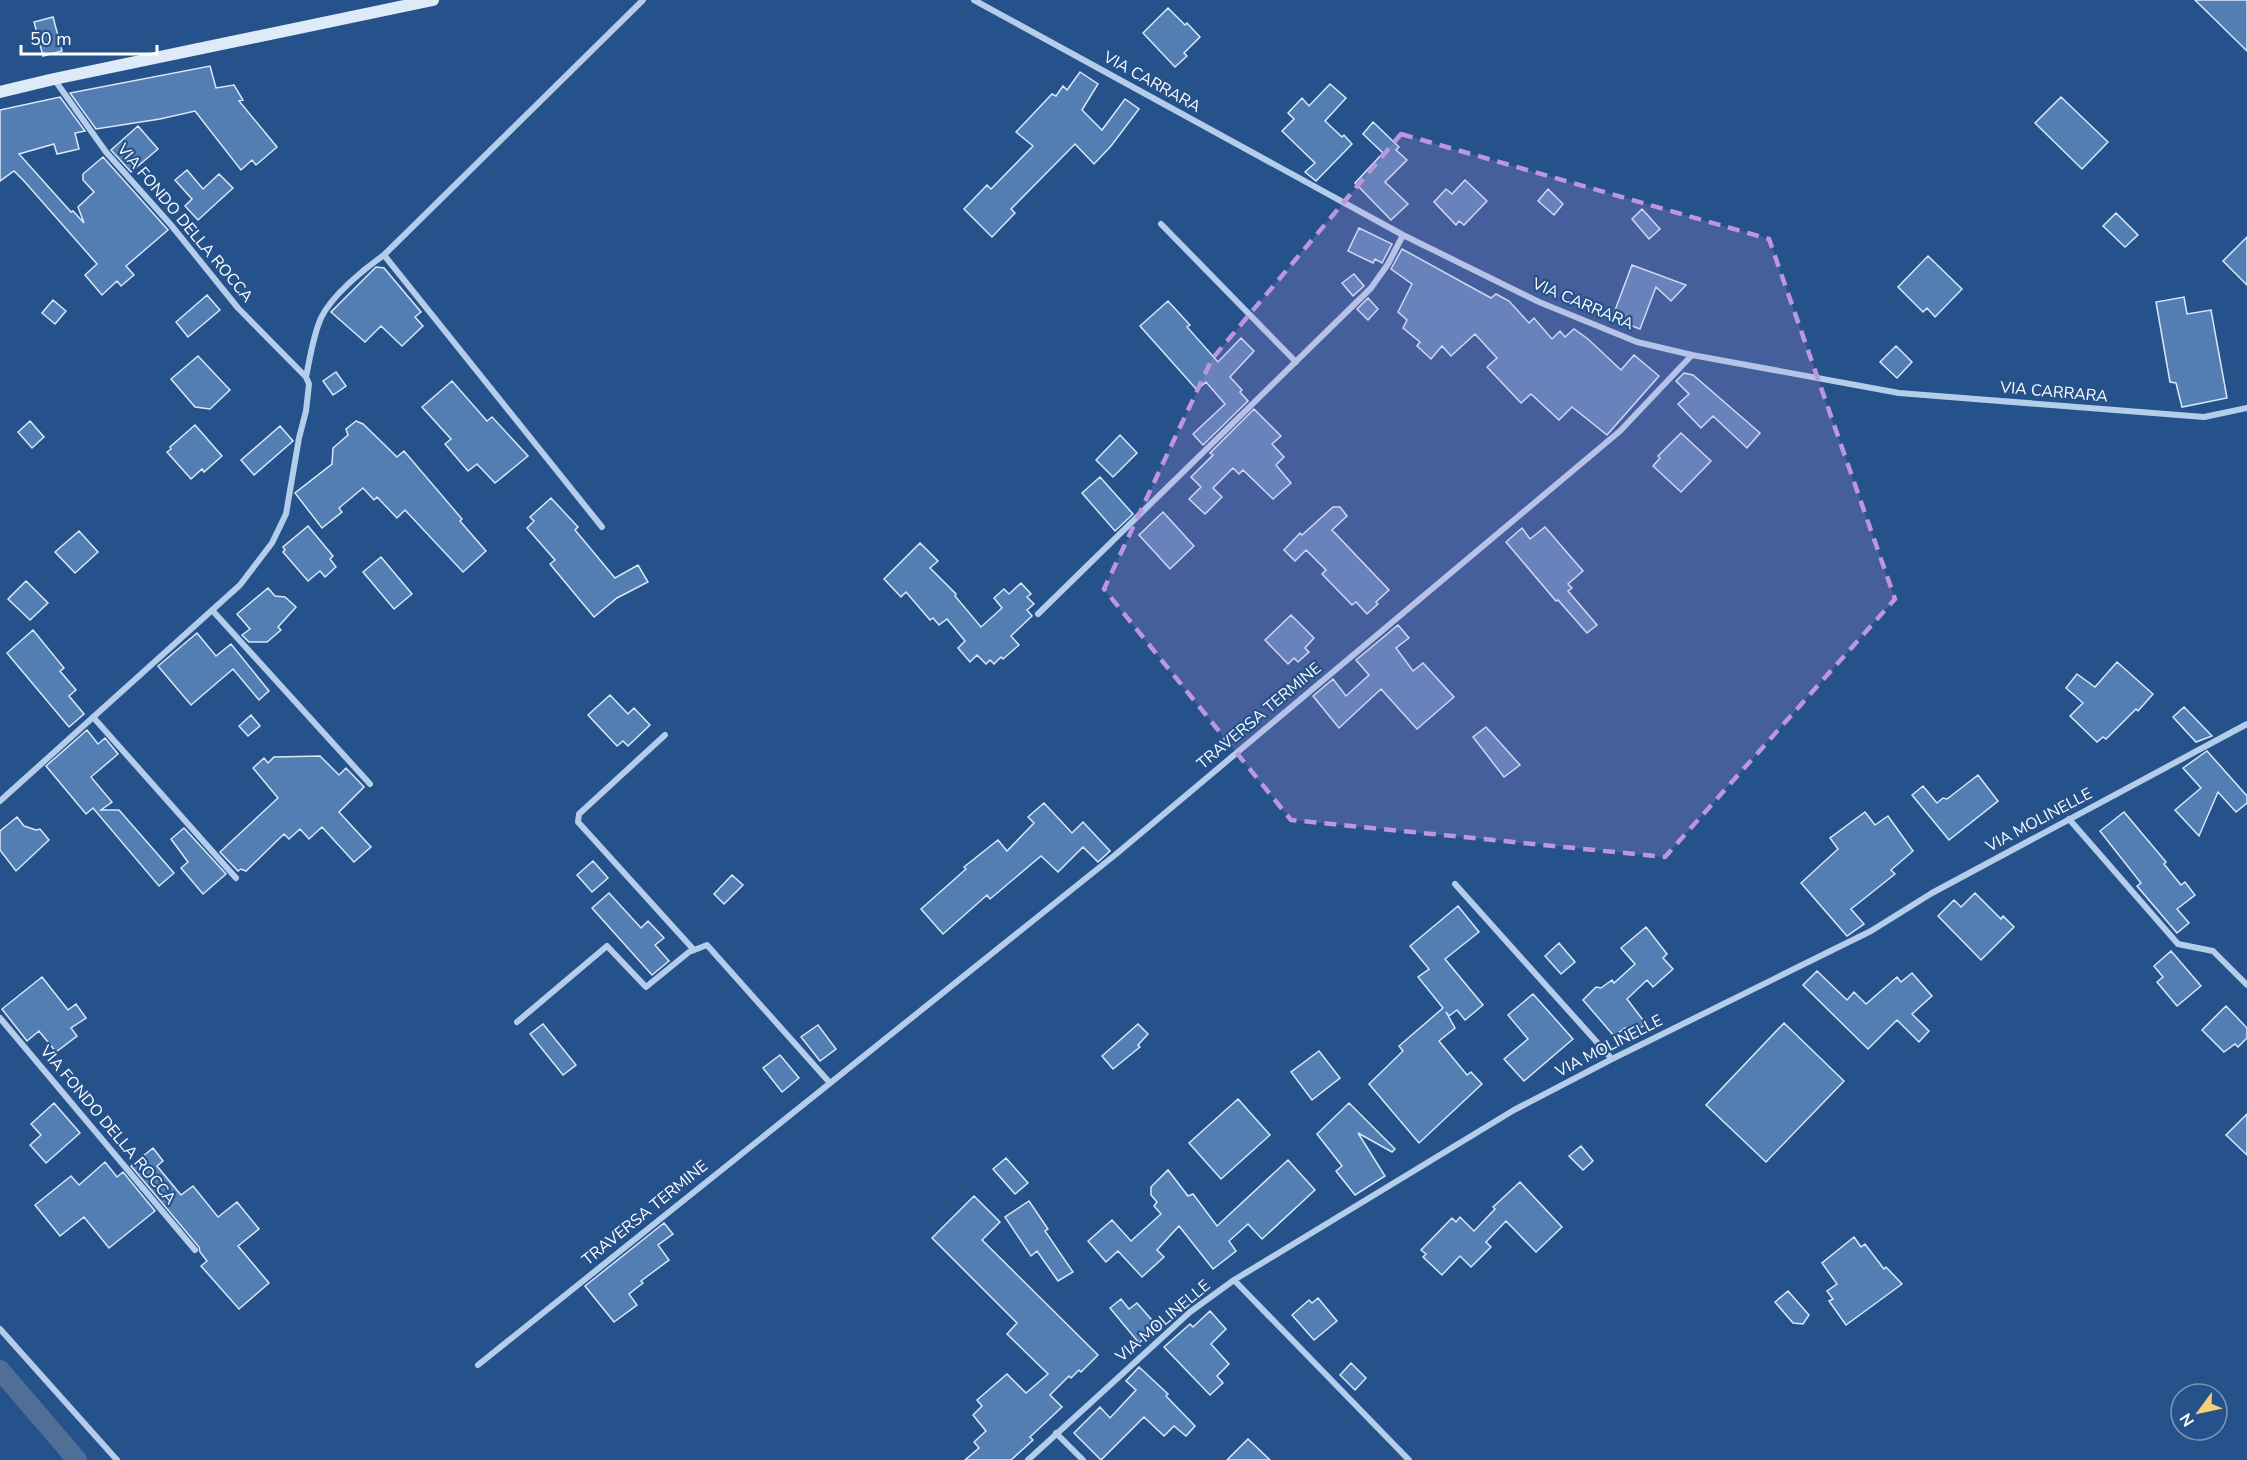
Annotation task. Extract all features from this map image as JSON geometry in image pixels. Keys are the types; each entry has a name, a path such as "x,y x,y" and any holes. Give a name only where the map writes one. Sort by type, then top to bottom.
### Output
{"street":[{"path":"0,92 433,0"},
{"path":"0,801 240,585 272,543 286,514 306,411 309,384 306,377 317,327 322,315 370,264 384,255 643,0"},
{"name":"VIA CARRARA","path":"974,0 1403,235 1550,307 1636,342 1692,355 1899,393 2204,417 2247,408"},
{"name":"VIA FONDO DELLA ROCCA","path":"54,79 106,152 171,225 238,308 306,377"},
{"path":"1161,224 1296,362"},
{"path":"1038,614 1371,288 1388,264 1403,235"},
{"path":"384,255 602,527"},
{"name":"TRAVERSA TERMINE","path":"478,1365 1115,855 1620,431 1692,355"},
{"path":"212,610 370,784"},
{"path":"93,717 236,878"},
{"name":"VIA MOLINELLE","path":"1028,1460 1190,1312 1234,1280 1514,1110 1871,931 1932,892 2247,724"},
{"path":"665,735 579,814 578,822 694,950"},
{"path":"2069,819 2178,944 2213,951 2247,985"},
{"path":"1455,884 1612,1059"},
{"path":"517,1022 608,946 645,987 694,950 707,945 830,1083"},
{"name":"VIA FONDO DELLA ROCCA","path":"0,1018 195,1250"},
{"path":"1234,1280 1409,1460"},
{"path":"0,1329 117,1460"},
{"path":"1056,1433 1083,1460"}],"highlighted area":[{"path":"1401,134 1769,239 1895,599 1665,857 1291,820 1104,589 1212,359"}],"building":[{"path":"2195,0 2247,0 2247,51"},
{"path":"1168,8 1200,37 1184,53 1187,56 1175,67 1143,33"},
{"path":"53,17 62,51 43,56 34,22"},
{"path":"210,66 216,88 234,85 243,100 239,101 277,147 256,165 252,160 241,170 195,111 96,129 70,93"},
{"path":"1080,72 1098,84 1082,110 1102,130 1125,99 1139,109 1094,164 1075,144 1011,209 1015,213 992,237 964,209 987,185 991,189 1033,146 1016,132 1052,94 1056,96 1063,86 1067,90"},
{"path":"1330,84 1346,98 1325,121 1352,144 1316,181 1305,172 1315,163 1282,131 1294,119 1288,113 1302,98 1309,106"},
{"path":"60,97 85,131 75,133 79,149 57,154 54,144 19,154 71,212 73,211 84,223 78,207 94,192 83,180 83,174 103,157 168,230 126,266 134,275 121,286 117,281 102,295 85,275 97,264 24,181 14,171 0,181 0,110"},
{"path":"2061,97 2108,142 2082,169 2035,123"},
{"path":"1373,122 1399,147 1396,150 1407,160 1385,182 1408,204 1391,220 1355,183 1383,153 1363,134"},
{"path":"138,126 158,149 131,172 111,150"},
{"path":"187,170 203,189 219,174 233,188 198,220 185,206 192,199 175,180"},
{"path":"1465,180 1487,201 1464,225 1459,221 1456,225 1434,202 1446,189 1452,194"},
{"path":"1548,189 1563,204 1554,215 1538,201"},
{"path":"1642,209 1660,229 1649,239 1632,219"},
{"path":"2116,213 2138,235 2125,247 2103,226"},
{"path":"1359,228 1392,244 1382,263 1375,259 1373,263 1348,251"},
{"path":"2247,237 2247,285 2223,261"},
{"path":"1402,249 1491,298 1496,294 1509,301 1529,323 1534,318 1552,339 1560,331 1565,337 1574,329 1621,370 1634,355 1659,376 1607,435 1572,407 1559,420 1531,394 1521,403 1487,367 1497,358 1475,334 1451,356 1442,346 1431,359 1417,346 1420,342 1403,328 1407,320 1398,312 1412,284 1391,269"},
{"path":"1928,256 1962,289 1935,317 1927,308 1923,312 1898,287"},
{"path":"1632,265 1686,285 1671,301 1656,287 1640,329 1614,319 1614,313"},
{"path":"376,267 384,268 421,312 415,317 423,326 402,346 381,326 365,342 331,312"},
{"path":"1354,274 1364,286 1353,296 1342,283"},
{"path":"207,295 220,310 188,337 176,322"},
{"path":"2184,297 2187,314 2211,310 2227,398 2182,407 2176,383 2170,382 2156,302"},
{"path":"1368,298 1378,309 1368,320 1357,309"},
{"path":"53,300 66,311 55,324 42,313"},
{"path":"1168,301 1190,325 1187,327 1218,362 1241,338 1254,351 1230,377 1248,401 1203,445 1193,434 1225,404 1206,382 1197,390 1140,326"},
{"path":"1896,346 1912,362 1897,378 1880,362"},
{"path":"198,356 230,390 210,409 195,407 171,379"},
{"path":"336,372 346,386 333,395 323,381"},
{"path":"1684,373 1693,375 1760,433 1747,448 1713,416 1701,428 1678,404 1689,394 1676,381"},
{"path":"452,381 487,421 492,417 528,456 495,483 477,464 468,471 445,444 451,439 422,407"},
{"path":"1254,409 1281,436 1272,444 1284,457 1276,465 1291,483 1273,499 1243,470 1239,474 1233,468 1213,488 1222,497 1205,514 1189,499 1201,487 1191,477 1213,455 1210,453"},
{"path":"30,421 44,437 32,448 18,432"},
{"path":"356,421 363,424 397,457 404,451 486,551 463,572 405,510 397,518 377,497 374,500 363,488 339,508 342,512 322,528 295,493 332,464 333,448 348,435 346,429"},
{"path":"195,425 222,456 204,472 202,469 191,479 167,452"},
{"path":"280,426 293,441 254,475 241,460"},
{"path":"1681,433 1711,461 1681,492 1653,466 1660,458 1658,456"},
{"path":"1120,435 1137,453 1113,477 1096,460"},
{"path":"1100,477 1133,514 1115,531 1082,493"},
{"path":"551,498 578,527 575,530 615,578 638,565 648,582 617,598 594,617 550,564 555,560 527,528 534,521 530,517"},
{"path":"1333,507 1340,507 1347,516 1332,530 1389,590 1367,614 1356,602 1352,605 1322,574 1326,570 1306,550 1295,561 1284,550 1300,533 1302,535"},
{"path":"1163,512 1194,546 1170,569 1139,535"},
{"path":"308,526 333,556 330,559 336,567 325,577 320,571 308,581 283,552 285,550 283,547"},
{"path":"1545,527 1583,571 1568,584 1572,588 1568,591 1597,625 1587,633 1558,600 1556,601 1506,542 1522,528 1530,539"},
{"path":"79,531 98,552 75,573 55,552"},
{"path":"920,543 938,561 930,568 956,594 955,596 981,627 1002,608 994,598 1004,589 1009,594 1021,583 1031,594 1027,597 1034,604 1027,610 1032,616 1011,636 1019,645 1003,659 1001,657 994,664 990,660 986,664 977,655 970,662 958,648 965,641 947,619 939,625 933,618 930,620 906,592 901,597 884,579"},
{"path":"381,557 412,594 394,609 363,572"},
{"path":"26,581 48,603 30,620 8,599"},
{"path":"268,588 275,596 285,597 296,607 278,627 281,630 267,642 249,642 242,635 250,629 237,614"},
{"path":"1291,615 1314,638 1305,648 1309,652 1298,662 1294,658 1288,664 1265,640"},
{"path":"1398,625 1409,638 1396,648 1413,671 1423,663 1454,697 1417,729 1381,689 1339,728 1313,696 1333,679 1346,696 1369,675 1356,660"},
{"path":"33,630 64,668 60,671 76,690 69,696 84,714 69,727 7,653"},
{"path":"197,633 216,656 231,644 269,691 259,700 233,669 191,705 158,666"},
{"path":"2117,662 2153,694 2138,711 2136,709 2106,739 2103,737 2097,742 2070,716 2083,703 2066,688 2077,674 2095,687"},
{"path":"610,695 628,714 634,708 650,725 628,746 623,741 617,746 588,715"},
{"path":"2184,707 2212,736 2196,742 2173,717"},
{"path":"251,715 260,726 248,736 239,726"},
{"path":"1486,727 1520,765 1504,777 1473,737"},
{"path":"87,730 98,744 105,738 118,754 91,777 112,802 101,810 119,810 174,873 159,886 93,808 86,814 46,766"},
{"path":"2207,751 2247,796 2247,803 2236,812 2218,792 2199,836 2175,810 2201,788 2183,768"},
{"path":"320,756 339,775 346,768 364,787 339,812 371,847 354,862 322,827 309,839 300,829 289,839 284,834 246,871 241,869 238,871 220,852 278,798 253,768 264,758 268,763 274,757"},
{"path":"1978,775 1998,801 1949,840 1912,795 1923,786 1937,803 1943,798 1947,799"},
{"path":"1044,803 1072,833 1083,822 1110,851 1098,862 1083,847 1058,872 1041,856 990,899 987,895 943,934 921,909 966,869 964,867 998,840 1007,851 1034,823 1028,817"},
{"path":"1865,812 1875,825 1888,816 1913,851 1891,870 1895,874 1851,909 1864,924 1847,936 1801,883 1838,849 1830,838"},
{"path":"2124,812 2166,862 2164,864 2181,885 2185,882 2195,895 2177,909 2189,923 2177,933 2137,886 2141,883 2100,831"},
{"path":"17,817 24,826 40,829 49,840 16,871 0,850 0,831"},
{"path":"184,828 226,874 203,894 181,868 188,862 171,839"},
{"path":"593,861 608,878 592,892 577,875"},
{"path":"732,875 743,885 724,904 714,894"},
{"path":"609,893 641,928 648,921 664,938 655,945 669,961 652,975 592,908"},
{"path":"1975,893 2001,919 2003,916 2014,927 1981,960 1938,916 1954,900 1961,907"},
{"path":"1458,906 1479,932 1445,959 1483,1005 1465,1020 1457,1010 1449,1016 1446,1012 1455,1028 1439,1041 1467,1075 1471,1072 1482,1084 1419,1143 1369,1084 1403,1051 1399,1046 1443,1008 1418,977 1429,969 1410,946"},
{"path":"1646,927 1667,954 1663,958 1673,969 1653,987 1647,980 1627,999 1646,1024 1631,1034 1625,1028 1614,1036 1583,1000 1596,987 1601,988 1612,980 1614,983 1635,964 1621,948"},
{"path":"1559,943 1575,962 1561,974 1545,956"},
{"path":"2171,951 2201,986 2177,1006 2157,982 2163,977 2154,966"},
{"path":"1817,971 1847,1000 1854,992 1866,1004 1897,977 1901,982 1912,973 1932,996 1912,1014 1929,1031 1919,1042 1897,1020 1868,1049 1803,985"},
{"path":"42,977 68,1010 76,1004 86,1018 71,1028 77,1036 56,1052 39,1031 27,1041 2,1009"},
{"path":"1533,994 1573,1039 1524,1081 1504,1059 1528,1039 1508,1015"},
{"path":"2226,1006 2247,1028 2247,1038 2238,1047 2235,1044 2224,1052 2202,1030"},
{"path":"1784,1023 1844,1081 1766,1162 1706,1105"},
{"path":"543,1024 576,1065 563,1075 530,1034"},
{"path":"1138,1024 1148,1034 1138,1045 1140,1047 1113,1069 1102,1056"},
{"path":"818,1025 836,1049 820,1061 801,1037"},
{"path":"1319,1051 1340,1078 1312,1100 1291,1072"},
{"path":"780,1055 799,1078 782,1092 763,1068"},
{"path":"1238,1099 1270,1135 1221,1179 1189,1143"},
{"path":"54,1103 80,1133 46,1163 30,1145 41,1135 31,1124"},
{"path":"1349,1103 1395,1149 1392,1152 1358,1133 1385,1176 1355,1195 1336,1171 1342,1166 1317,1134"},
{"path":"2247,1114 2247,1155 2226,1135"},
{"path":"1581,1146 1593,1161 1583,1170 1569,1156"},
{"path":"153,1148 163,1161 157,1166 181,1195 193,1186 218,1217 237,1202 259,1229 238,1246 269,1283 239,1309 201,1266 207,1261 199,1247 131,1166"},
{"path":"1006,1158 1028,1183 1015,1194 993,1169"},
{"path":"1288,1160 1315,1190 1262,1239 1248,1224 1229,1241 1236,1251 1213,1269 1179,1226 1157,1250 1164,1257 1142,1277 1118,1251 1106,1262 1088,1241 1112,1220 1131,1241 1161,1214 1154,1206 1157,1202 1151,1195 1151,1187 1168,1170 1188,1196 1193,1194 1217,1226"},
{"path":"105,1162 117,1177 123,1172 155,1211 109,1248 84,1217 60,1236 35,1205 71,1176 79,1185"},
{"path":"1520,1182 1562,1227 1536,1252 1506,1221 1486,1242 1491,1247 1471,1267 1460,1256 1442,1275 1423,1257 1426,1254 1421,1250 1452,1218 1456,1222 1460,1217 1474,1231 1495,1209 1493,1207"},
{"path":"974,1196 1000,1222 982,1240 1098,1355 1081,1372 1079,1370 1071,1378 1069,1376 1050,1395 1062,1407 1030,1437 1033,1440 1011,1460 965,1460 979,1448 974,1442 986,1431 973,1415 982,1406 977,1400 1007,1374 1026,1393 1048,1374 1007,1334 1017,1323 932,1238"},
{"path":"1029,1201 1048,1229 1045,1231 1073,1272 1058,1281 1037,1251 1031,1256 1005,1217"},
{"path":"664,1223 673,1234 658,1245 669,1260 641,1281 643,1283 629,1294 637,1305 614,1322 585,1286"},
{"path":"1854,1237 1861,1247 1865,1244 1884,1269 1886,1267 1902,1284 1846,1325 1829,1301 1833,1299 1827,1291 1837,1284 1822,1263"},
{"path":"1788,1291 1809,1315 1803,1324 1793,1323 1775,1302"},
{"path":"1318,1298 1337,1321 1314,1340 1292,1315 1309,1300 1312,1303"},
{"path":"1121,1299 1129,1309 1137,1303 1158,1327 1139,1343 1110,1308"},
{"path":"1210,1311 1226,1329 1211,1344 1229,1364 1217,1376 1223,1383 1210,1395 1164,1347 1190,1324 1193,1327"},
{"path":"1351,1363 1366,1378 1355,1390 1340,1375"},
{"path":"1139,1367 1168,1394 1166,1396 1195,1426 1186,1436 1174,1426 1164,1436 1144,1417 1101,1460 1074,1433 1100,1407 1110,1418 1136,1390 1126,1381"},
{"path":"1248,1439 1270,1460 1227,1460"}],"waterway":[{"path":"0,1370 77,1460"}]}
